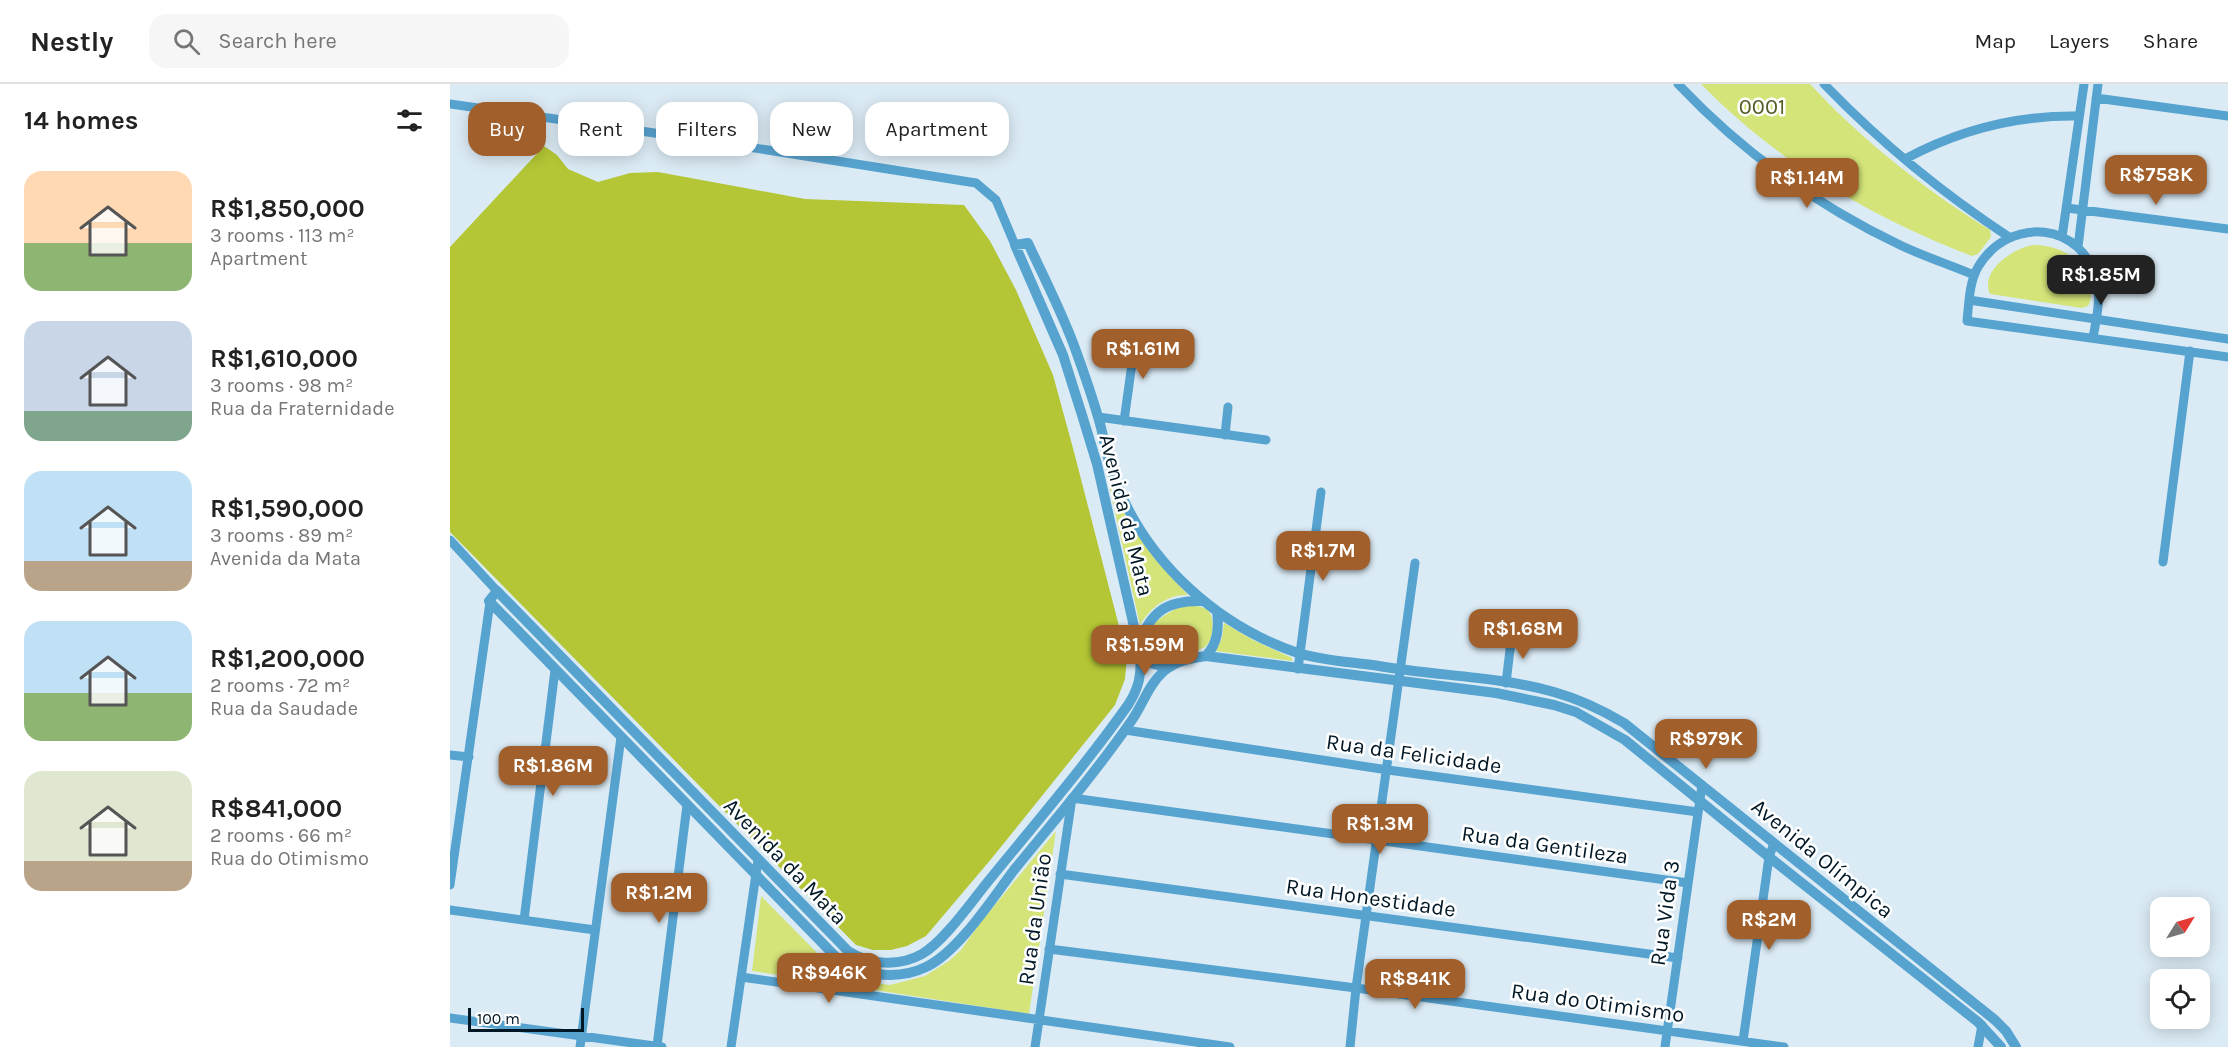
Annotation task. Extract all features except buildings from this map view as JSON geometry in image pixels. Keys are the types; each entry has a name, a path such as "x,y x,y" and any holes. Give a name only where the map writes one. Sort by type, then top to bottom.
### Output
{"street":[{"path":"1678,84 1716,124 1776,172 1811,196 1883,237 1974,275"},
{"path":"2062,237 2084,84"},
{"path":"2078,247 2098,84"},
{"path":"1826,85 1854,115 1905,159 2009,237"},
{"path":"2096,98 2228,116"},
{"path":"450,104 704,140 976,183 996,200 1015,245"},
{"path":"1905,159 1948,139 1991,125 2040,116 2079,116"},
{"path":"2067,208 2228,228"},
{"path":"2093,338 2097,283 2087,257 2078,247 2062,237 2033,232 2009,237 1988,254 1974,275 1967,321 2228,357"},
{"name":"Avenida da Mata","path":"497,591 840,944 856,957 867,961 894,962 922,954 968,907 1128,705 1139,684 1139,649 1100,475 1063,355 1015,245 1028,243 1075,348 1098,417 1116,483 1126,505 1153,548 1175,574 1203,601 1251,632 1281,646"},
{"path":"1970,300 2228,339"},
{"path":"1124,421 1136,335"},
{"path":"2163,562 2190,351"},
{"path":"1225,435 1228,406"},
{"path":"1098,417 1266,440"},
{"path":"1298,669 1321,492"},
{"path":"450,540 497,591 489,601 450,885"},
{"path":"1350,1047 1356,988 1415,563"},
{"path":"1203,601 1177,602 1160,610 1148,622 1139,649 1147,662 1168,668 1182,661 1206,656 1215,644 1217,611"},
{"name":"Avenida da Mata","path":"490,602 840,961 858,970 878,974 917,971 944,956 1074,798 1125,730 1156,680 1168,668"},
{"path":"1506,683 1512,633"},
{"name":"Avenida Olímpica","path":"1281,646 1300,653 1400,670 1506,683 1556,692 1598,708 1624,723 1995,1020 2006,1031 2016,1047"},
{"name":"Avenida Olímpica","path":"1206,656 1496,693 1576,712 1625,740 1982,1025 2001,1047"},
{"path":"524,920 555,670"},
{"name":"Rua da Felicidade","path":"1125,730 1388,770 1698,812"},
{"path":"580,1047 621,737"},
{"path":"450,755 469,757"},
{"name":"Rua Vida 3","path":"1665,1047 1702,785"},
{"name":"Rua da Gentileza","path":"1074,798 1688,883"},
{"name":"Rua da União","path":"1035,1047 1060,874 1074,798"},
{"path":"657,1046 687,805"},
{"path":"1743,1041 1769,857 1774,843"},
{"path":"731,1047 758,860"},
{"name":"Rua Honestidade","path":"1060,874 1678,958"},
{"path":"450,910 596,930"},
{"name":"Rua do Otimismo","path":"1049,950 1356,988 1784,1047"},
{"path":"741,977 1230,1047"},
{"path":"450,1018 662,1047"},
{"path":"1978,1047 1982,1025"}],"green space":[{"name":"0001","path":"1701,84 1810,84 1851,125 1895,163 1941,198 1990,230 1991,237 1978,254 1972,256 1898,224 1862,205 1794,163 1730,112"},
{"path":"546,147 557,155 568,169 598,182 630,173 658,172 805,199 964,205 990,241 1016,290 1053,375 1127,657 1125,679 1115,705 926,936 907,946 891,950 873,950 856,945 450,532 450,247 535,156 546,156"},
{"path":"2035,245 2061,251 2081,266 2089,283 2091,298 2088,306 2082,308 1990,294 1988,285 1994,268 2009,255"},
{"path":"1107,475 1122,509 1141,540 1188,595 1173,597 1160,603 1140,625"},
{"path":"1183,606 1200,607 1209,612 1213,628 1208,644 1201,649 1170,658 1164,659 1150,654 1145,648 1145,640 1151,627 1169,613"},
{"path":"1224,623 1253,640 1292,658 1292,661 1216,651 1222,638"},
{"path":"1056,831 1029,1014 752,971 761,896 835,971 856,980 890,985 925,976 949,961 961,950 980,923"}]}
